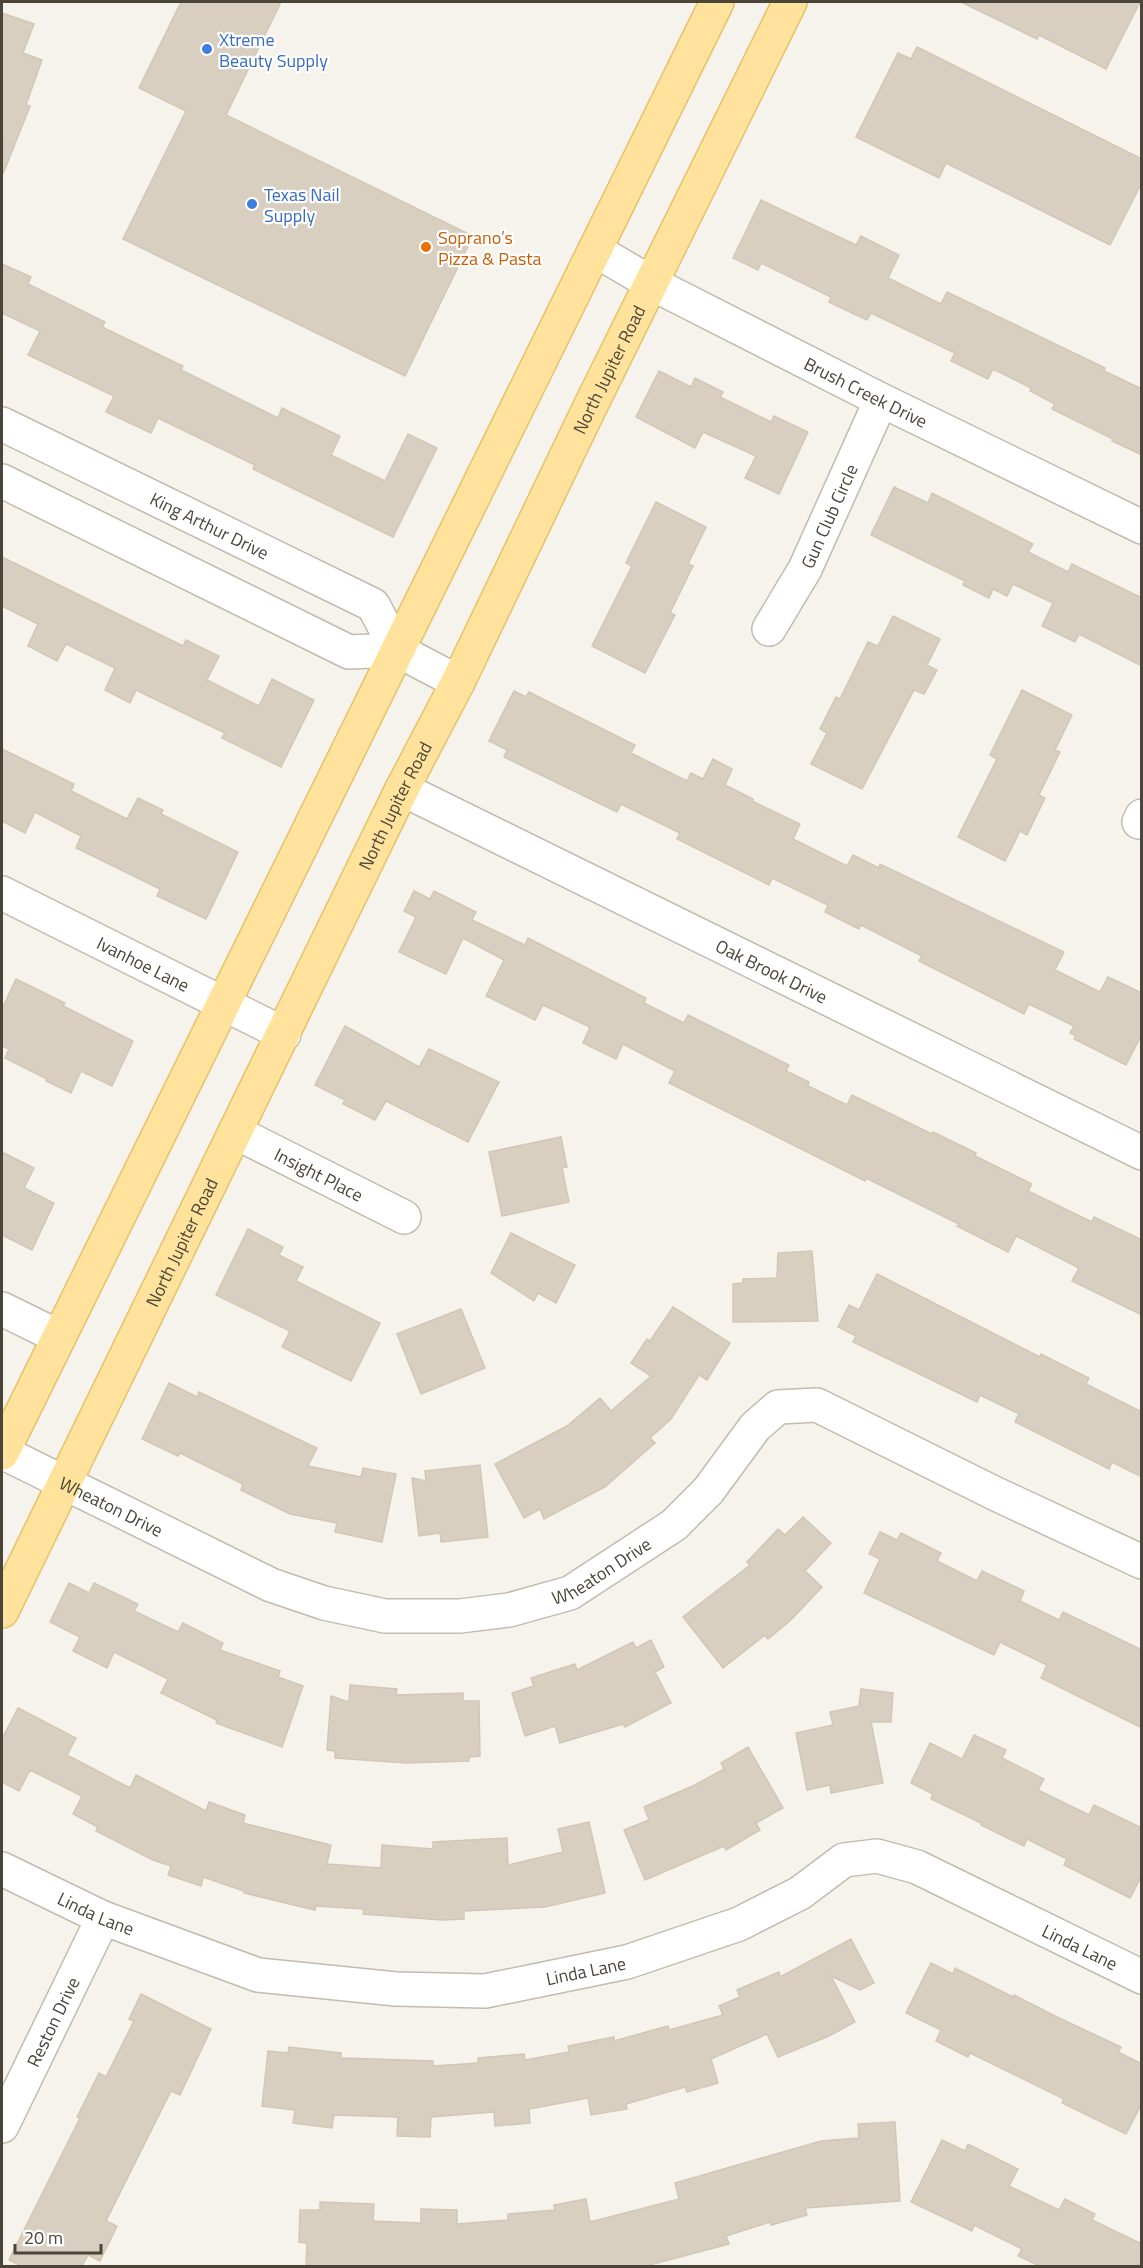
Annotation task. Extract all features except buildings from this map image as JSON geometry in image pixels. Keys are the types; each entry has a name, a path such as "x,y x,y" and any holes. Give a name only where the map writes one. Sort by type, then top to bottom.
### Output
{"main road":[{"path":"2,1452 717,2"},
{"name":"North Jupiter Road","path":"2,1611 63,1481 284,1034 402,789 458,682 790,2"}],"street":[{"name":"Brush Creek Drive","path":"595,250 651,283 881,400 1142,527"},
{"name":"Gun Club Circle","path":"770,629 805,569 881,400"},
{"name":"King Arthur Drive","path":"2,424 374,605 397,650"},
{"path":"2,481 349,652 397,650 458,682"},
{"name":"Oak Brook Drive","path":"402,789 1142,1153"},
{"name":"Ivanhoe Lane","path":"2,893 284,1034"},
{"name":"Insight Place","path":"235,1132 404,1217"},
{"path":"2,1309 59,1337"},
{"name":"Wheaton Drive","path":"2,1452 272,1585 324,1603 385,1616 460,1616 509,1610 570,1593 674,1525 708,1491 755,1427 778,1407 817,1405 996,1494 1142,1562"},
{"name":"Linda Lane","path":"2,1869 103,1918 258,1975 396,1989 485,1991 627,1962 728,1928 800,1893 844,1860 877,1856 917,1867 1142,1977"},
{"name":"Reston Drive","path":"2,2126 103,1918"}],"place":[{"name":"Xtreme Beauty Supply","path":"207,49"},
{"name":"Texas Nail Supply","path":"252,204"},
{"name":"Soprano’s Pizza & Pasta","path":"426,247"}]}
